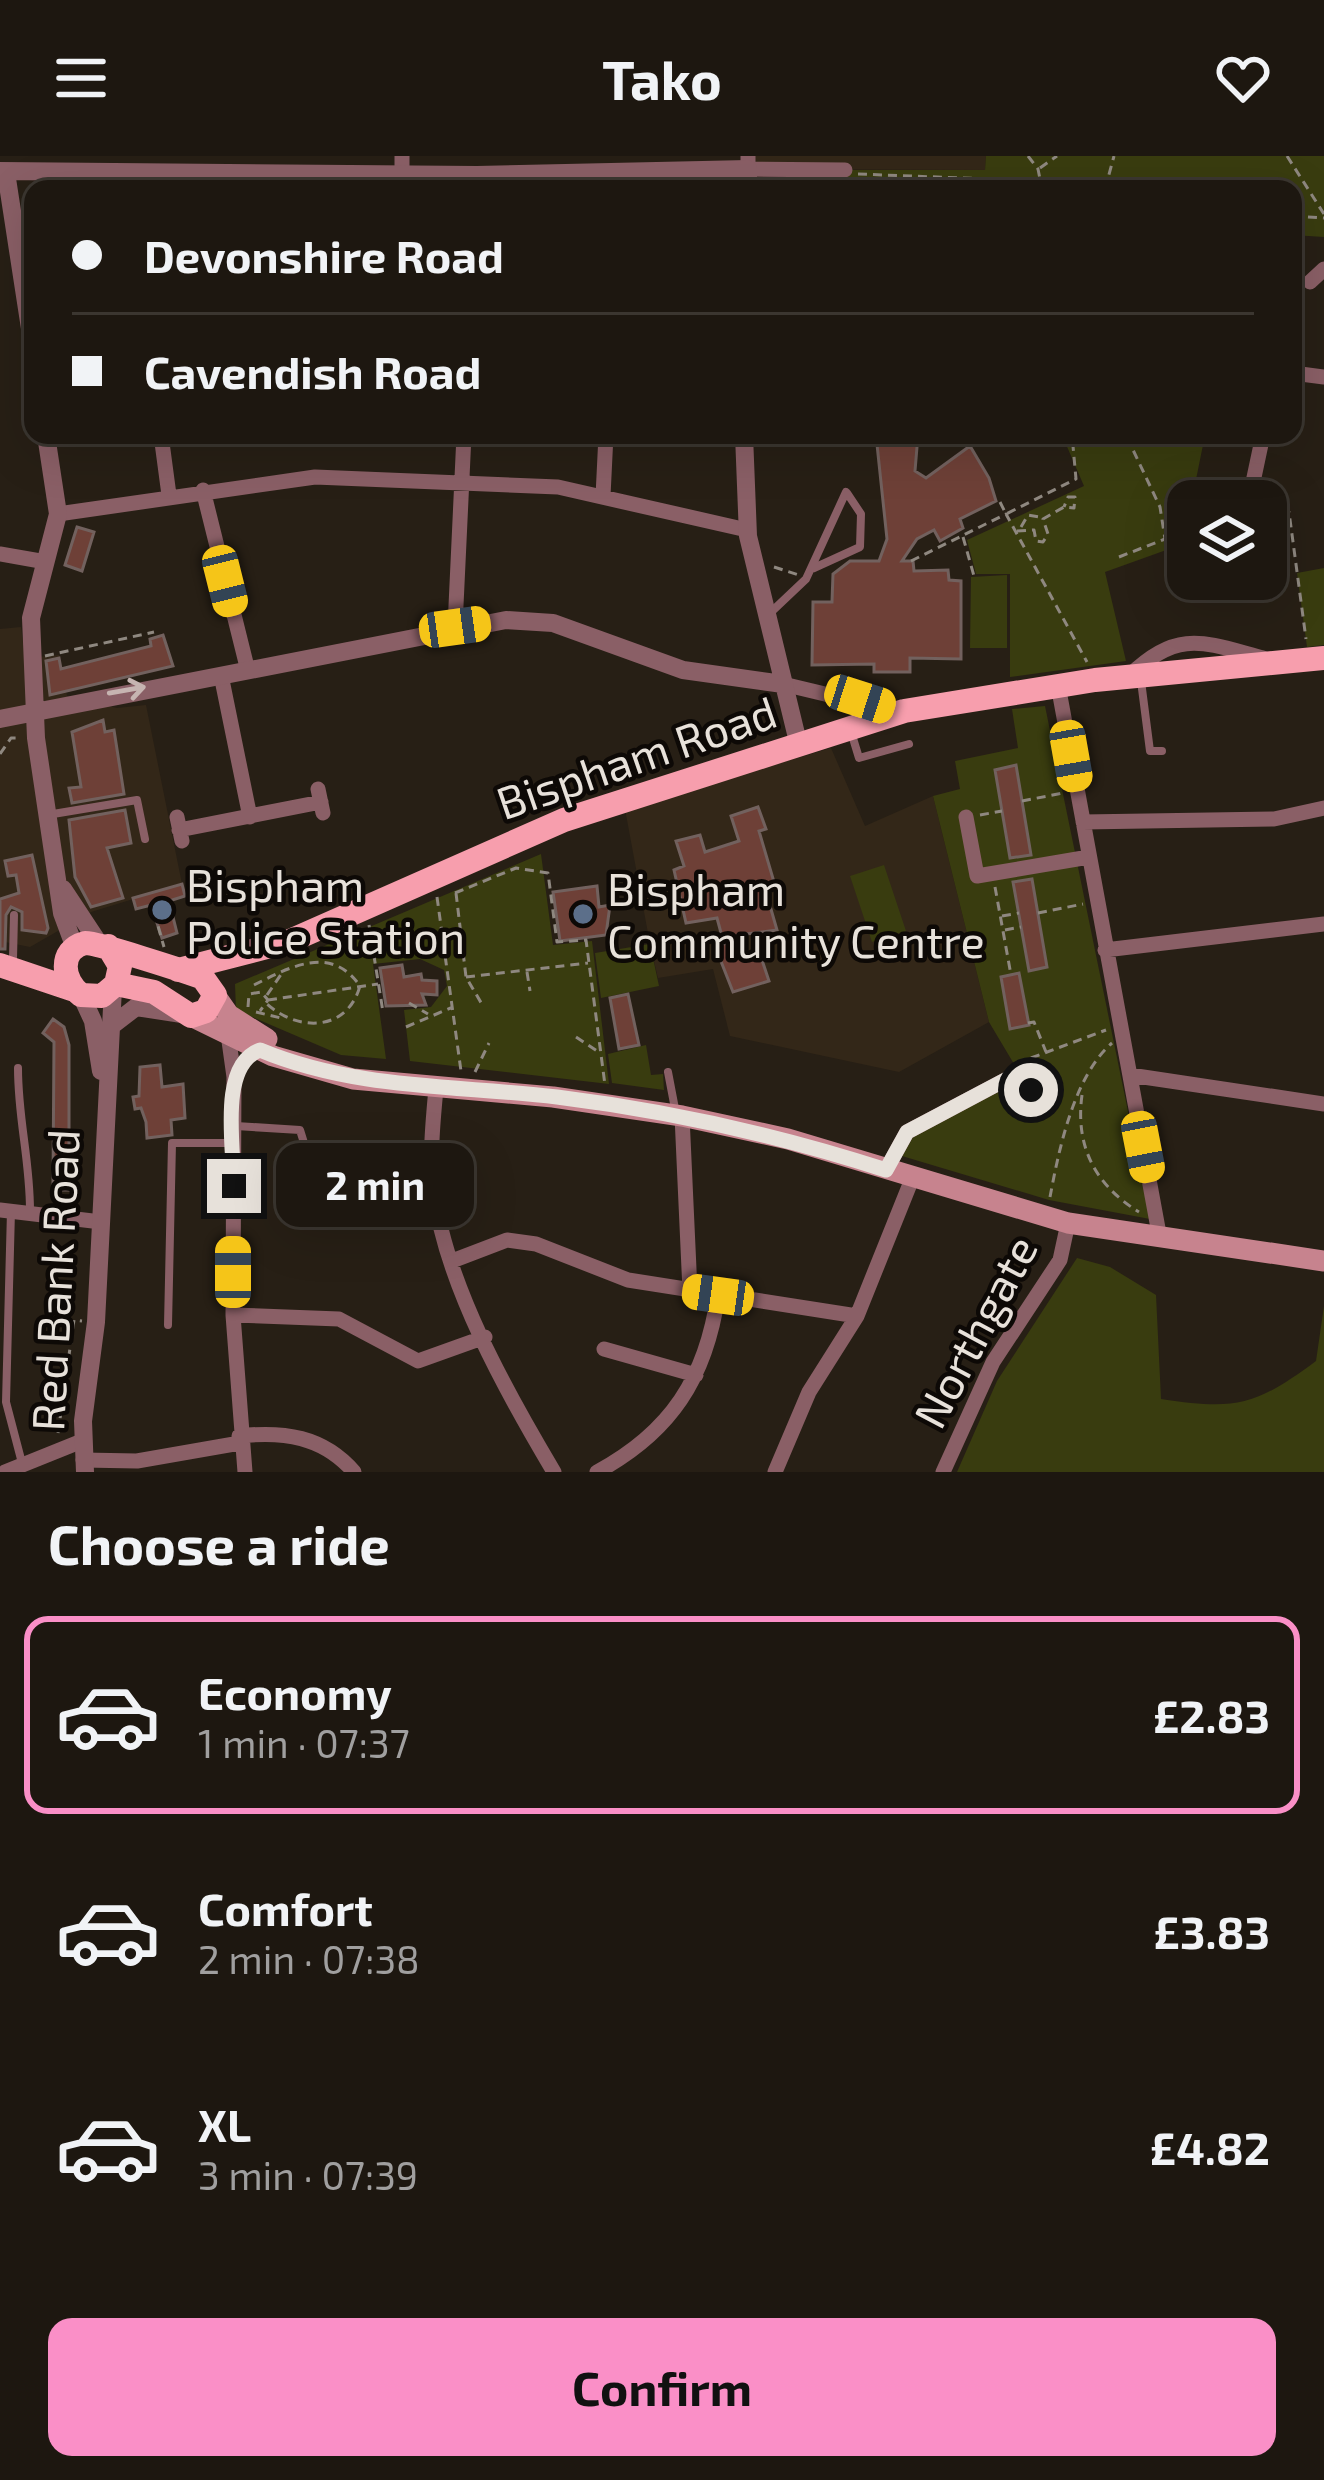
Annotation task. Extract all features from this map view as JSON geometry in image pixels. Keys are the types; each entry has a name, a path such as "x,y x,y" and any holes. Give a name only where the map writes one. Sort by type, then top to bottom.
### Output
{"main road":[{"name":"Bispham Road","path":"189,1015 206,1011 214,993 253,964 366,909 447,879 564,820 798,742 902,712 1095,680 1316,658"},
{"path":"10,940 34,961 102,947 171,960 203,978 229,1016 308,1066"},
{"path":"10,940 77,992 102,996 115,986 121,972 102,947"},
{"path":"77,992 65,972 102,947"},
{"name":"Bispham Road","path":"171,960 253,964"},
{"path":"115,986 154,992 260,1050 372,1082 679,1116 788,1139 1059,1220 1159,1229 1324,1261"}],"street":[{"path":"127,180 154,165 272,164 402,165 467,180"},
{"path":"619,180 689,164 748,171 841,165"},
{"path":"485,180 549,165 611,180"},
{"path":"24,295 3,172 99,180"},
{"path":"1310,282 1324,269"},
{"path":"47,444 58,514 31,618 35,737 45,815 42,841 102,947"},
{"path":"162,444 170,495"},
{"path":"455,627 464,444"},
{"path":"604,496 606,444"},
{"path":"743,444 747,530 798,742"},
{"path":"1253,480 1260,444"},
{"path":"58,514 315,477 558,487 747,530"},
{"path":"202,490 248,671"},
{"path":"0,554 46,562"},
{"path":"0,718 506,620 553,622 683,670 783,684 902,712"},
{"path":"221,675 250,817"},
{"path":"1058,686 1159,1229"},
{"path":"179,830 320,802"},
{"path":"1083,822 1274,819 1324,808"},
{"path":"966,817 976,876 1089,857"},
{"path":"1105,950 1324,924"},
{"name":"Red Bank Road","path":"84,1458 115,986"},
{"name":"Red Bank Road","path":"77,992 95,1032 105,1093"},
{"path":"113,1024 136,1007 189,1015"},
{"path":"228,1034 234,1077 233,1315 245,1472"},
{"path":"234,1077 243,1060 260,1050"},
{"path":"886,1170 907,1132 1022,1071 1031,1090"},
{"path":"1130,1075 1324,1104"},
{"path":"436,1088 434,1192 452,1261 484,1337 554,1472"},
{"path":"679,1116 690,1291"},
{"path":"775,1472 809,1392 857,1316 913,1179"},
{"path":"6,1210 101,1222"},
{"name":"Northgate","path":"943,1472 993,1362 1060,1260 1059,1220"},
{"path":"452,1261 507,1240 536,1244 628,1280 857,1316"},
{"path":"597,1472 630,1454 667,1422 696,1376 718,1295"},
{"path":"233,1315 339,1319 418,1360 484,1337"},
{"path":"604,1349 696,1376"},
{"path":"5,1472 57,1452 166,1464 265,1433 311,1441 331,1450 354,1472"},
{"name":"Red Bank Road","path":"57,1452 62,1472"}],"lane":[{"path":"766,616 806,579 846,492 861,514 860,547 812,568"},
{"path":"1135,675 1150,751 1162,751"},
{"path":"849,728 859,758 910,744"},
{"path":"45,815 137,800 145,838"},
{"path":"18,1068 18,1130 30,1148 30,1211"},
{"path":"668,1072 679,1116"},
{"path":"168,1325 172,1142 300,1130 318,1188 321,1222"},
{"path":"6,1210 5,1402 23,1465"}],"path":[{"path":"1028,156 1041,180"},
{"path":"1038,169 1057,156"},
{"path":"841,165 1022,180"},
{"path":"927,175 927,180"},
{"path":"1302,180 1324,216"},
{"path":"911,561 1076,478 1073,444"},
{"path":"1119,557 1165,539 1160,507 1130,444"},
{"path":"1000,502 1095,680"},
{"path":"1019,530 1028,515 1043,519 1064,507"},
{"path":"1287,512 1316,658"},
{"path":"1019,530 1034,530 1036,541 1043,542 1048,534 1043,519"},
{"path":"962,536 974,577"},
{"path":"754,562 806,579"},
{"path":"32,657 154,632"},
{"path":"0,754 11,738 35,737"},
{"path":"1022,801 1077,791"},
{"path":"966,817 1002,811"},
{"path":"447,879 517,868 548,873 557,942 586,940 607,1105"},
{"path":"992,873 1011,975"},
{"path":"447,879 466,977 483,1006"},
{"path":"447,879 453,1007 468,1091"},
{"path":"1038,913 1097,902"},
{"path":"366,909 383,1012"},
{"path":"154,912 171,960"},
{"path":"1000,917 1018,913"},
{"path":"1003,930 1021,927"},
{"path":"254,988 304,962 324,961 344,968 360,986"},
{"path":"466,977 590,963"},
{"path":"253,964 254,988 247,1004 308,1024 329,1021 348,1010 360,986"},
{"path":"527,970 530,991"},
{"path":"260,1011 283,972"},
{"path":"267,1000 378,984"},
{"path":"254,988 283,1018"},
{"path":"409,1004 430,1015"},
{"path":"406,1027 453,1007"},
{"path":"1028,1024 1034,1022 1046,1052"},
{"path":"1022,1071 1031,1059 1046,1052 1120,1031"},
{"path":"1059,1220 1068,1115 1101,1053 1120,1031"},
{"path":"576,1037 601,1054"},
{"path":"468,1091 489,1043"},
{"path":"1082,1095 1078,1126 1098,1177 1159,1229"},
{"path":"57,1452 74,1320 82,1321"}],"shaded area":[{"path":"748,156 986,156 985,170 748,169"},
{"path":"21,627 25,658 59,655 67,696 117,708 146,705 182,884 91,912 30,947 0,941 0,629"},
{"path":"831,748 865,826 933,796 989,1022 899,1072 730,1036 713,969 658,978 650,944 625,809"}],"green space":[{"path":"986,156 1324,156 1324,237 1302,236 1302,180 820,180 845,179 845,170 985,170"},
{"path":"1066,444 1203,444 1196,480 1167,480 1167,550 1105,572 1126,661 1010,677 1010,574 976,574 967,540 1084,486"},
{"path":"1324,568 1324,645 1307,647 1297,573"},
{"path":"1007,575 1007,648 970,648 971,577"},
{"path":"1045,706 1150,1219 1049,1200 902,1156 916,1132 1018,1083 1024,1094 1037,1090 1025,1061 1014,1064 989,1022 933,796 960,789 955,761 1018,748 1012,709"},
{"path":"541,854 553,945 592,941 609,1084 410,1061 404,1010 431,1007 447,986 444,970 420,959 373,964 386,1059 341,1055 236,1010 235,984"},
{"path":"884,865 906,931 872,942 850,876"},
{"path":"650,944 659,986 601,998 595,953"},
{"path":"646,1045 651,1075 663,1074 664,1090 612,1083 608,1054"},
{"path":"1077,1258 1110,1267 1156,1295 1161,1399 1226,1404 1276,1388 1316,1361 1324,1306 1324,1472 957,1472 997,1381"}],"building":[{"path":"877,444 917,444 915,471 926,478 970,446 996,501 960,519 963,528 940,541 934,530 917,539 902,561 913,561 914,571 948,570 949,580 961,581 961,659 910,658 910,672 874,672 874,664 812,665 813,602 832,602 833,574 850,561 879,561 887,539"},
{"path":"77,527 94,532 82,571 65,565"},
{"path":"163,635 173,666 50,695 46,661 59,658 61,669 151,646 150,639"},
{"path":"103,720 105,732 114,730 124,794 72,803 69,788 81,787 72,732"},
{"path":"1016,765 1031,855 1010,858 995,770"},
{"path":"758,807 766,829 759,831 774,882 764,885 777,930 738,935 745,959 760,954 769,981 733,992 715,946 724,944 717,918 686,923 674,870 684,866 676,841 700,835 705,852 739,841 731,816"},
{"path":"125,810 131,843 107,848 123,898 91,907 75,877 69,820"},
{"path":"32,855 48,928 46,933 22,930 22,912 11,907 6,915 5,949 0,949 0,899 19,893 16,875 8,876 5,861"},
{"path":"1032,879 1047,967 1029,971 1013,882"},
{"name":"Bispham Police Station","path":"182,884 185,896 169,901 177,933 162,938 151,905 136,909 133,898"},
{"name":"Bispham Community Centre","path":"597,886 599,907 610,905 606,935 560,941 553,892"},
{"path":"402,965 404,977 421,974 422,980 437,981 437,995 422,994 426,1005 386,1006 380,968"},
{"path":"1019,973 1029,1025 1010,1029 1001,977"},
{"path":"628,994 639,1045 619,1049 610,998"},
{"path":"53,1019 64,1027 69,1045 69,1190 55,1190 53,1184 54,1042 43,1033"},
{"path":"160,1065 162,1087 183,1084 185,1118 171,1120 172,1135 147,1138 146,1122 141,1108 135,1109 133,1097 139,1096 140,1067"}],"place":[{"name":"Bispham Police Station","path":"162,910"},
{"name":"Bispham Community Centre","path":"583,914"}],"route":[{"path":"234,1186 234,1077 243,1060 260,1050 372,1082 553,1097 676,1115 788,1139 886,1170 907,1132 966,1098 1022,1071 1031,1090"}]}
